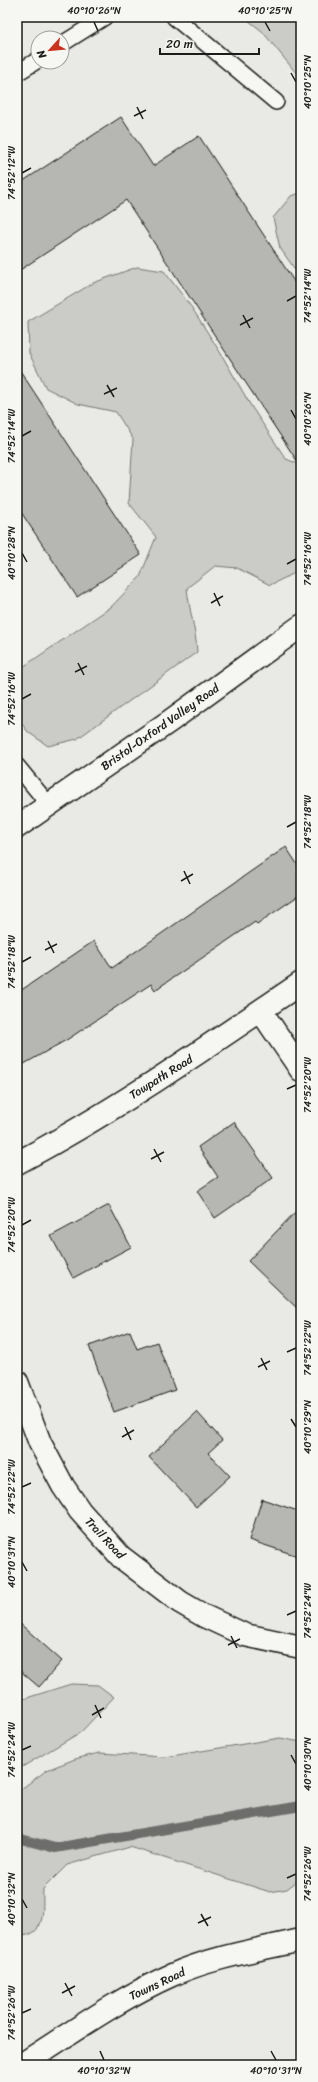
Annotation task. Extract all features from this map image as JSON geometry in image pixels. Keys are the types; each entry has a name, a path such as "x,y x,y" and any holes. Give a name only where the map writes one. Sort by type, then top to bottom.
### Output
{"street":[{"name":"Bristol-Oxford Valley Road","path":"17,827 301,626"},
{"name":"Towpath Road","path":"17,1163 50,1146 181,1065 301,983"},
{"path":"261,1010 301,1070"},
{"name":"Trail Road","path":"17,1382 40,1443 63,1486 80,1511 121,1558 180,1602 204,1616 245,1635 301,1647"},
{"name":"Towns Road","path":"25,2058 116,2004 172,1975 213,1960 301,1940"}],"lane":[{"path":"70,39 105,17"},
{"path":"174,17 276,102"},
{"path":"17,73 30,65"},
{"path":"17,766 50,805"}],"shaded area":[{"path":"244,17 301,17 301,79 262,31"},
{"path":"301,193 301,278 280,248 273,218 291,196"},
{"path":"137,267 164,271 192,308 220,352 251,406 286,459 301,465 301,570 270,585 237,568 215,566 187,588 197,652 77,739 48,746 28,732 17,717 17,671 111,607 140,577 156,537 129,503 133,439 116,412 78,404 46,388 29,353 28,322 93,283"},
{"path":"71,1684 98,1685 114,1697 81,1732 17,1770 17,1701"},
{"path":"280,1738 301,1742 301,1878 287,1889 270,1892 130,1847 67,1865 43,1889 43,1913 39,1927 34,1932 27,1935 17,1936 17,1792 47,1770 75,1759 99,1753 165,1757"}],"building":[{"path":"121,117 153,166 199,136 301,292 301,467 126,200 17,272 17,185"},
{"path":"17,366 141,555 77,597 17,506"},
{"path":"286,847 301,870 301,894 257,924 255,922 155,990 151,984 68,1039 17,1068 17,993 94,941 112,968"},
{"path":"234,1122 273,1178 215,1218 197,1191 218,1177 198,1147"},
{"path":"109,1205 131,1247 73,1278 51,1236"},
{"path":"301,1206 301,1312 248,1261"},
{"path":"130,1331 137,1349 157,1342 175,1390 114,1412 89,1346"},
{"path":"197,1412 222,1440 208,1453 230,1476 196,1507 149,1457"},
{"path":"262,1499 301,1512 301,1557 249,1540"},
{"path":"17,1621 62,1661 39,1687 17,1668"}],"waterway":[{"path":"17,1838 55,1848 301,1806"}]}
